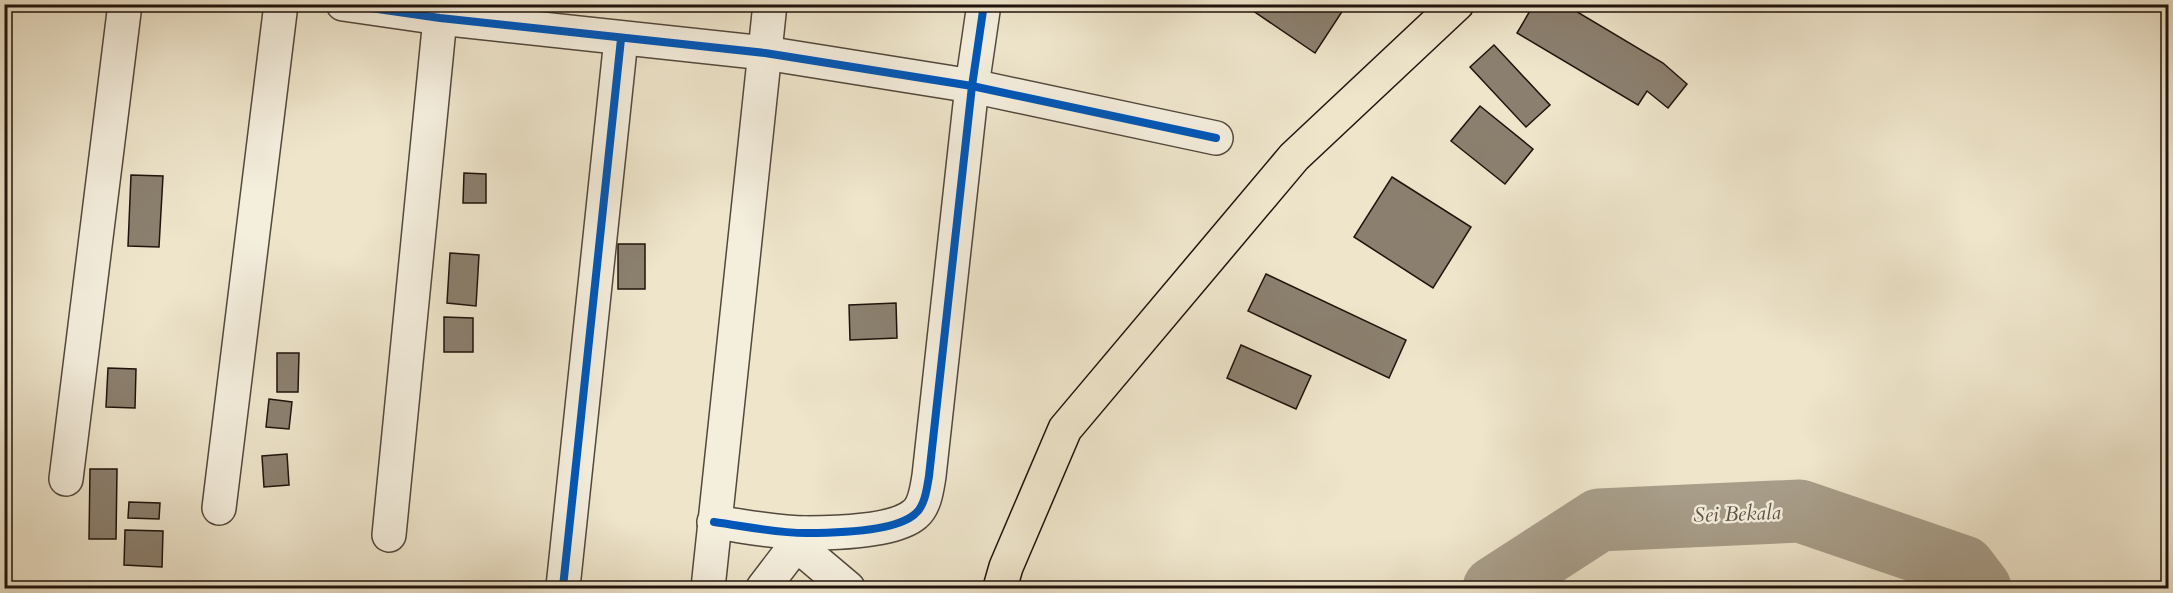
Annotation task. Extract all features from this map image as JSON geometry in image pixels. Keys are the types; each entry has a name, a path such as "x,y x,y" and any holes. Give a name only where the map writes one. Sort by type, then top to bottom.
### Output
{"main road":[{"path":"1000,588 1006,567 1065,429 1294,157 1457,4"}],"street":[{"path":"66,479 125,4"},
{"path":"219,508 281,4"},
{"path":"343,4 440,18 544,17 621,39 765,52 972,86 1216,138"},
{"path":"708,588 770,4"},
{"path":"714,522 801,539 882,528 902,522 916,514 925,496 972,86 984,4"},
{"path":"389,535 440,18"},
{"path":"563,586 621,39"},
{"path":"763,588 801,539"},
{"path":"801,539 848,588"}],"building":[{"path":"1243,4 1347,4 1315,53"},
{"path":"1534,4 1564,4 1663,63 1687,84 1668,108 1647,91 1638,105 1517,33"},
{"path":"1494,45 1550,105 1526,127 1470,67"},
{"path":"1480,106 1533,149 1505,184 1451,141"},
{"path":"464,173 486,174 486,203 463,203"},
{"path":"131,175 163,176 159,247 128,246"},
{"path":"1392,177 1471,227 1433,288 1354,237"},
{"path":"618,244 645,244 645,289 618,289"},
{"path":"450,253 479,255 476,306 447,303"},
{"path":"1266,274 1406,340 1389,378 1248,311"},
{"path":"896,303 897,338 850,340 849,305"},
{"path":"444,317 473,318 473,352 444,352"},
{"path":"1241,345 1311,376 1296,409 1227,378"},
{"path":"277,353 299,353 298,392 277,392"},
{"path":"108,368 136,369 135,408 106,407"},
{"path":"269,399 292,402 289,429 266,427"},
{"path":"287,454 289,485 264,487 262,456"},
{"path":"90,469 117,469 116,539 89,539"},
{"path":"129,502 160,503 159,519 128,518"},
{"path":"125,530 163,531 162,567 124,565"}],"waterway":[{"name":"Sei Bekala","path":"1494,588 1599,520 1800,511 1964,567 1980,588"}],"cycle path":[{"path":"343,4 440,18 765,53 972,86 1216,138"},
{"path":"714,522 795,533 847,532 893,525 915,514 921,506 929,476 972,86 984,4"},
{"path":"563,587 621,39"}]}
